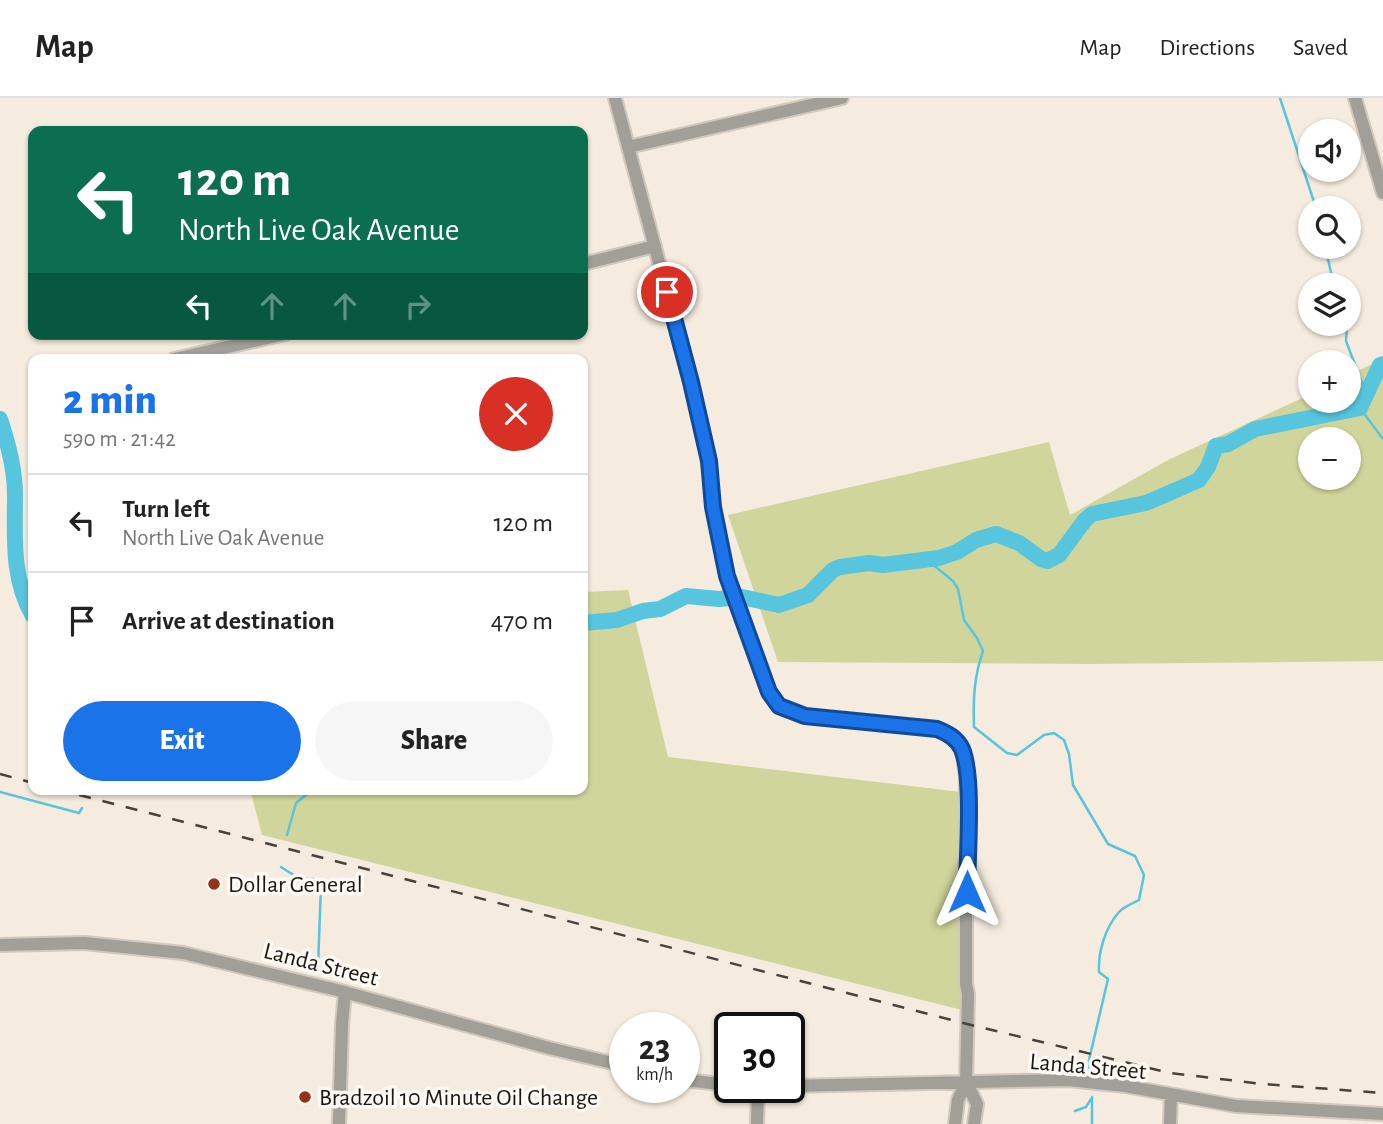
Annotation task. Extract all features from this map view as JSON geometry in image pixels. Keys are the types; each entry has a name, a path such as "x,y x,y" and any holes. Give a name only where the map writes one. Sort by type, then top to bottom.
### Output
{"street":[{"path":"615,98 695,399 709,461 713,507 727,576 769,692 779,706 805,716 937,729 947,733 958,743 964,761 968,795 966,1082 958,1100 955,1124"},
{"path":"628,147 842,98"},
{"path":"1355,98 1383,193"},
{"path":"588,263 655,246"},
{"path":"215,354 264,340"},
{"name":"Landa Street","path":"0,945 85,943 158,949 345,992 609,1062"},
{"path":"339,1124 341,1024 345,992"},
{"name":"Landa Street","path":"805,1086 1078,1081 1262,1108 1383,1114"},
{"path":"966,1082 977,1104 975,1124"},
{"path":"1170,1124 1171,1095"},
{"path":"757,1124 758,1103"}],"green space":[{"path":"1383,359 1383,661 1090,664 778,662 728,515 1049,442 1070,515 1170,459 1298,400 1298,413 1361,413 1361,369"},
{"path":"628,590 668,757 961,792 962,1010 262,835 252,795 588,795 588,592"}],"waterway":[{"path":"1280,98 1312,196"},
{"path":"1328,259 1331,273"},
{"path":"1346,336 1367,396"},
{"path":"588,623 617,620 643,611 660,609 686,596 719,599 742,597 779,605 808,595 833,570 840,567 939,558 957,552 976,540 996,534 1019,543 1047,561 1059,555 1092,514 1146,503 1199,480 1208,467 1216,446 1228,444 1255,429 1360,408 1380,365 1383,364"},
{"path":"1361,409 1383,439"},
{"path":"0,419 14,475 18,572 28,606"},
{"path":"926,559 953,581 958,589 964,620 983,651 975,688 974,727 1007,753 1017,755 1044,735 1054,733 1064,740 1069,754 1073,785 1108,844 1135,856 1144,875 1139,900 1119,912 1110,925 1101,948 1099,972 1108,979 1089,1060 1090,1074"},
{"path":"0,792 79,813 82,808"},
{"path":"287,835 296,803 306,795"},
{"path":"281,867 300,879 313,879 321,885 318,967"},
{"path":"1092,1097 1092,1124"},
{"path":"1075,1111 1086,1107 1091,1099"}],"railway":[{"path":"0,774 28,782"},
{"path":"79,795 967,1024 1170,1073 1263,1084 1383,1093"}],"place":[{"name":"Dollar General","path":"214,884"},
{"name":"Bradzoil 10 Minute Oil Change","path":"305,1097"}],"route":[{"path":"667,292 709,461 713,507 727,576 769,692 779,706 805,716 937,729 953,737 962,750 968,795 967,892"}]}
